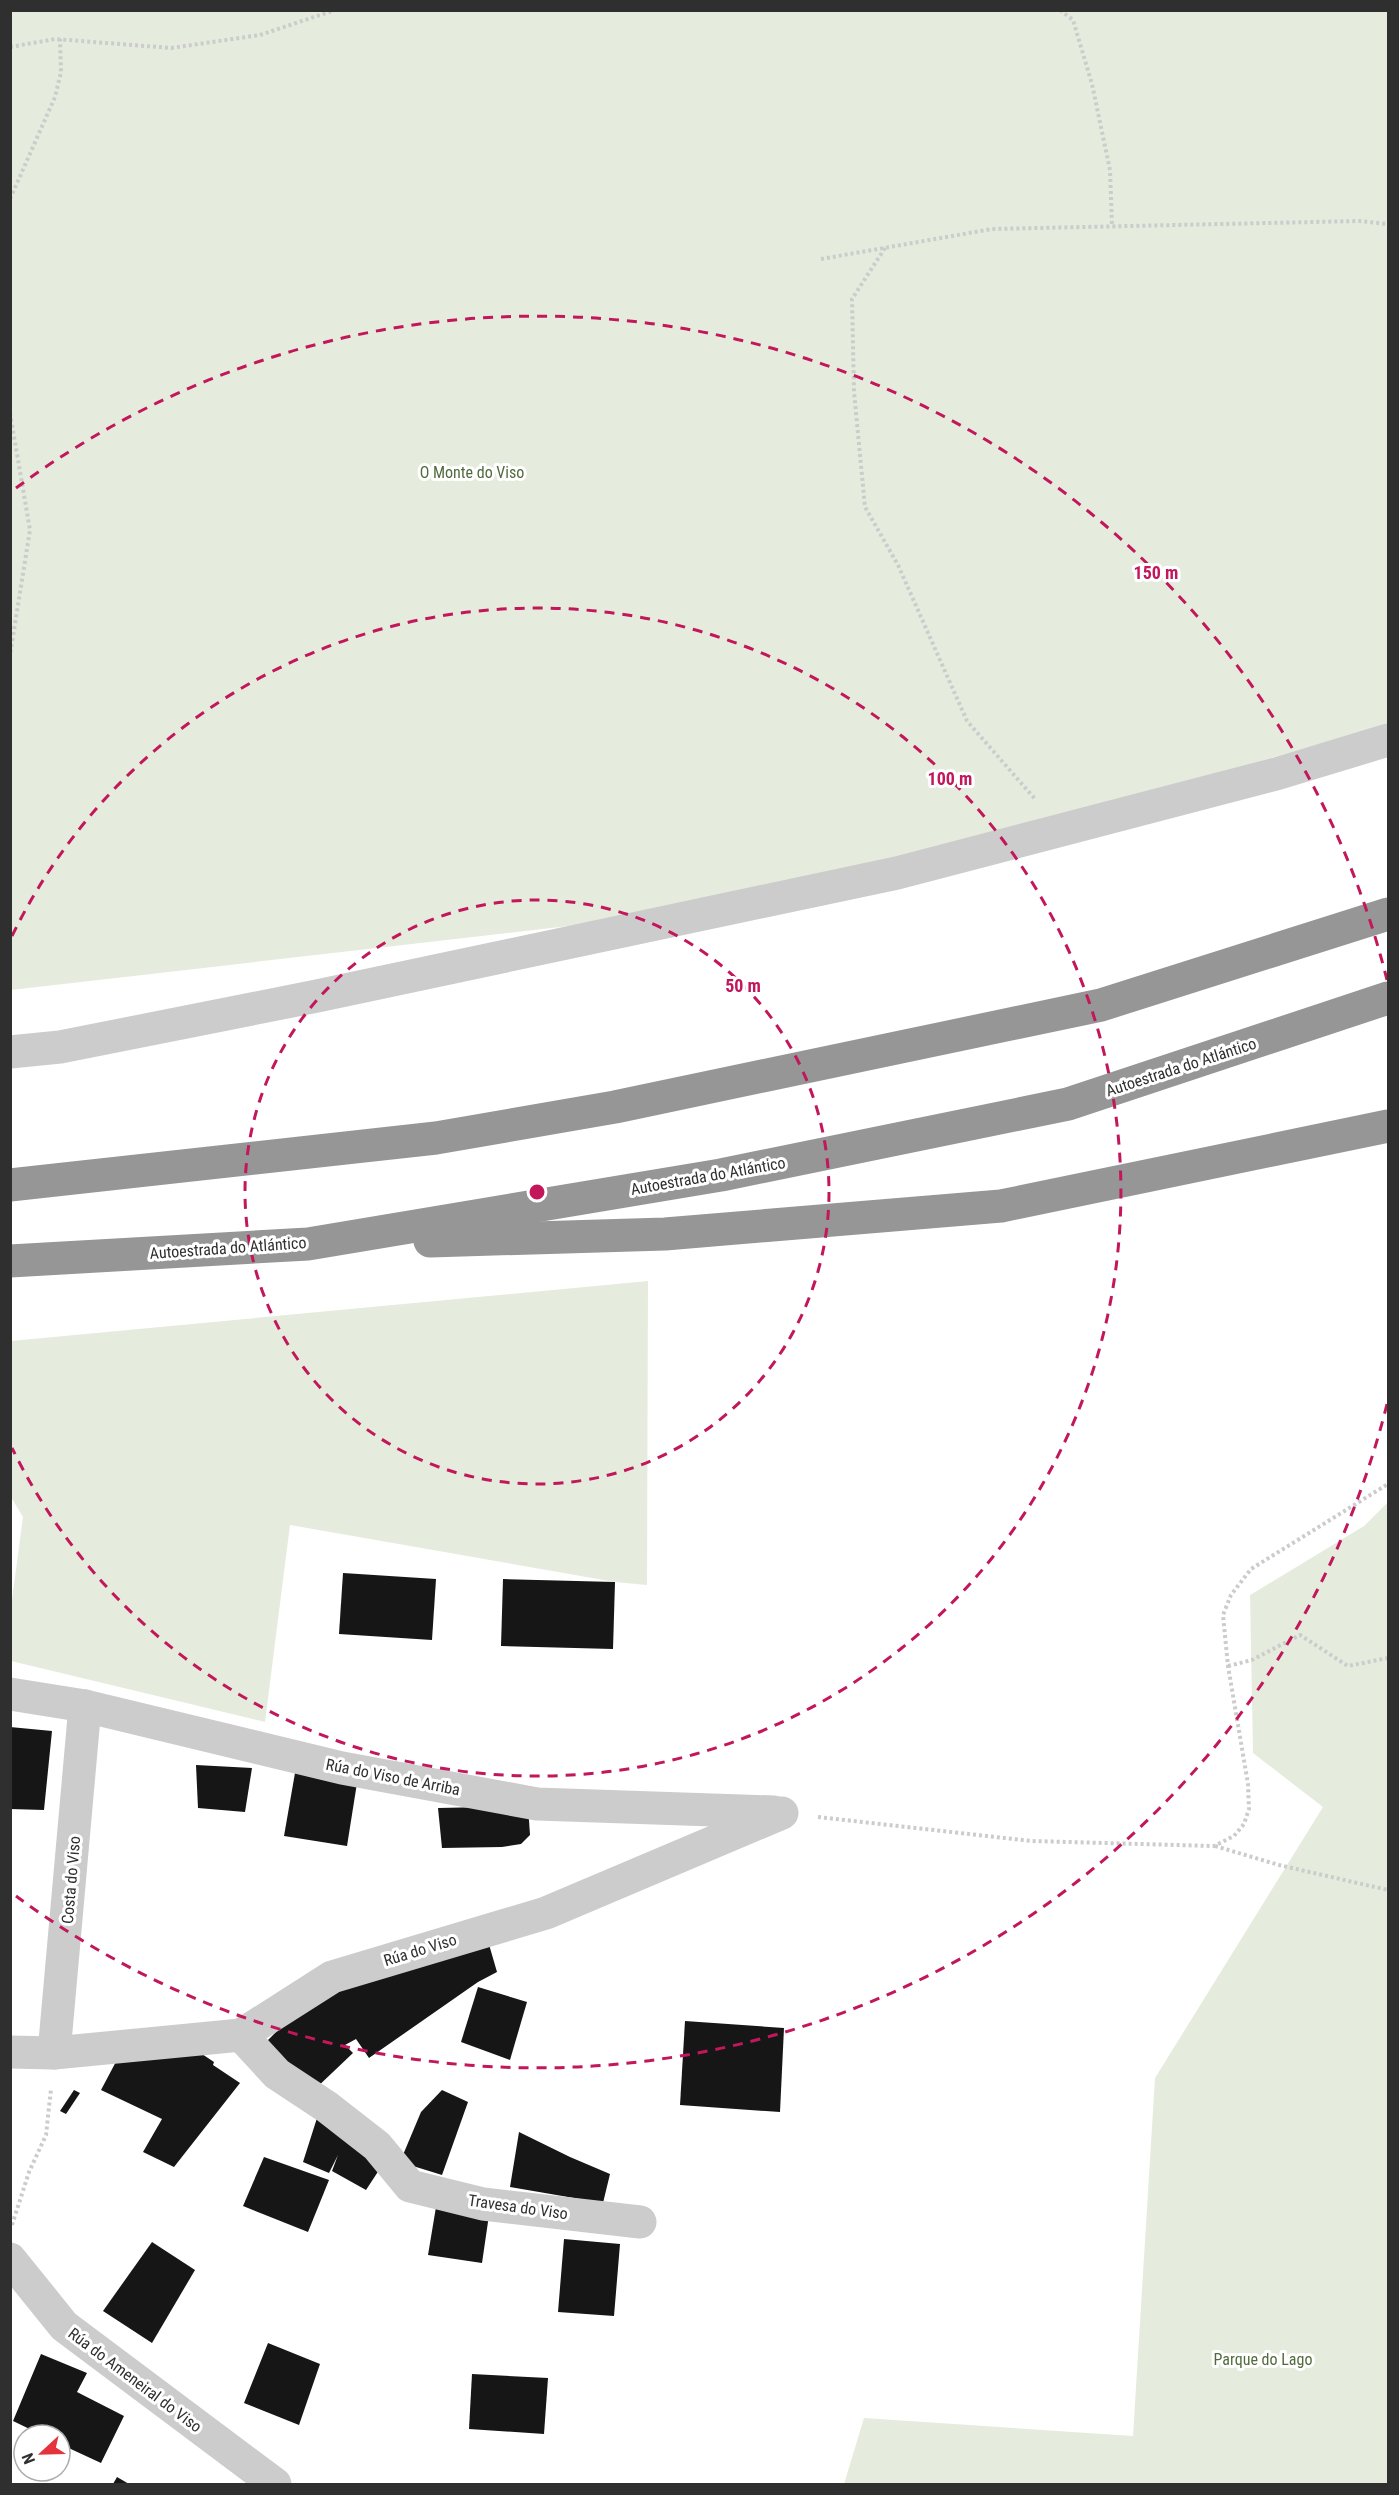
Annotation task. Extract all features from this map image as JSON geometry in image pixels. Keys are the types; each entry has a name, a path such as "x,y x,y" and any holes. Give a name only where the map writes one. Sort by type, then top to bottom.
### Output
{"highway":[{"path":"10,1185 436,1138 615,1107 1101,1005 1389,914"},
{"name":"Autoestrada do Atlántico","path":"10,1261 308,1244 721,1175 1068,1104 1389,998"},
{"path":"308,1244 665,1234 1001,1206 1389,1126"}],"street":[{"path":"10,1052 60,1047 897,873 1276,774 1389,740"},
{"name":"Rúa do Viso de Arriba","path":"10,1694 85,1706 342,1768 537,1804 782,1813"},
{"name":"Costa do Viso","path":"54,2053 85,1706"},
{"name":"Rúa do Viso","path":"10,2052 54,2053 241,2035 332,1977 546,1913 782,1813"},
{"name":"Travesa do Viso","path":"241,2035 277,2074 327,2107 377,2146 410,2186 483,2204 640,2222"},
{"name":"Rúa do Ameneiral do Viso","path":"10,2259 64,2326 275,2484"}],"path":[{"path":"10,48 60,39 171,48 260,35 335,10"},
{"path":"1060,10 1073,20 1092,84 1110,170 1112,226"},
{"path":"10,199 55,97 61,72 60,39"},
{"path":"821,259 992,229 1359,221 1389,224"},
{"path":"885,248 852,299 854,392 865,507 898,565 967,722 1023,782 1059,831"},
{"path":"10,413 30,530 10,655"},
{"path":"1215,1846 1234,1836 1244,1824 1249,1809 1248,1784 1228,1666 1223,1615 1231,1595 1251,1569 1389,1484"},
{"path":"1228,1666 1252,1660 1300,1635 1348,1666 1389,1658"},
{"path":"782,1813 1031,1841 1215,1846 1279,1865 1389,1890"},
{"path":"10,2231 29,2172 46,2135 54,2053"}],"green space":[{"name":"O Monte do Viso","path":"10,11 1388,11 1388,725 931,854 595,923 11,990"},
{"path":"648,1281 647,1585 615,1582 290,1525 265,1722 11,1661 11,1607 23,1517 11,1497 11,1341"},
{"name":"Parque do Lago","path":"1388,1502 1388,2484 844,2484 864,2418 1133,2436 1155,2078 1323,1807 1253,1753 1250,1595 1364,1526"}],"building":[{"path":"343,1573 436,1579 432,1640 339,1634"},
{"path":"503,1579 615,1582 613,1649 501,1646"},
{"path":"10,1727 52,1731 44,1810 10,1809"},
{"path":"196,1765 252,1768 245,1812 198,1808"},
{"path":"295,1773 357,1783 347,1846 284,1836"},
{"path":"528,1806 530,1835 521,1844 502,1847 442,1848 438,1808"},
{"path":"488,1941 497,1972 478,1982 369,2058 356,2039 345,2045 353,2053 313,2091 266,2042 305,2003"},
{"path":"478,1987 527,2002 510,2060 461,2042"},
{"path":"685,2021 784,2028 780,2112 680,2105"},
{"path":"196,2050 214,2062 213,2065 240,2083 174,2167 143,2152 162,2119 101,2090 119,2056"},
{"path":"74,2090 80,2093 66,2114 60,2111"},
{"path":"442,2090 468,2102 442,2175 400,2162 421,2112"},
{"path":"317,2118 383,2164 366,2190 332,2171 338,2155 329,2173 303,2162"},
{"path":"519,2132 610,2174 603,2203 510,2187"},
{"path":"264,2157 329,2180 308,2232 243,2206"},
{"path":"436,2207 489,2215 482,2263 428,2255"},
{"path":"564,2239 620,2244 614,2316 558,2312"},
{"path":"152,2242 195,2270 152,2343 103,2311"},
{"path":"268,2343 320,2364 299,2425 244,2403"},
{"path":"41,2354 87,2373 77,2392 124,2416 101,2463 72,2450 72,2423 17,2423 13,2421"},
{"path":"472,2374 548,2378 544,2434 469,2429"},
{"path":"117,2477 129,2484 113,2484"}]}
